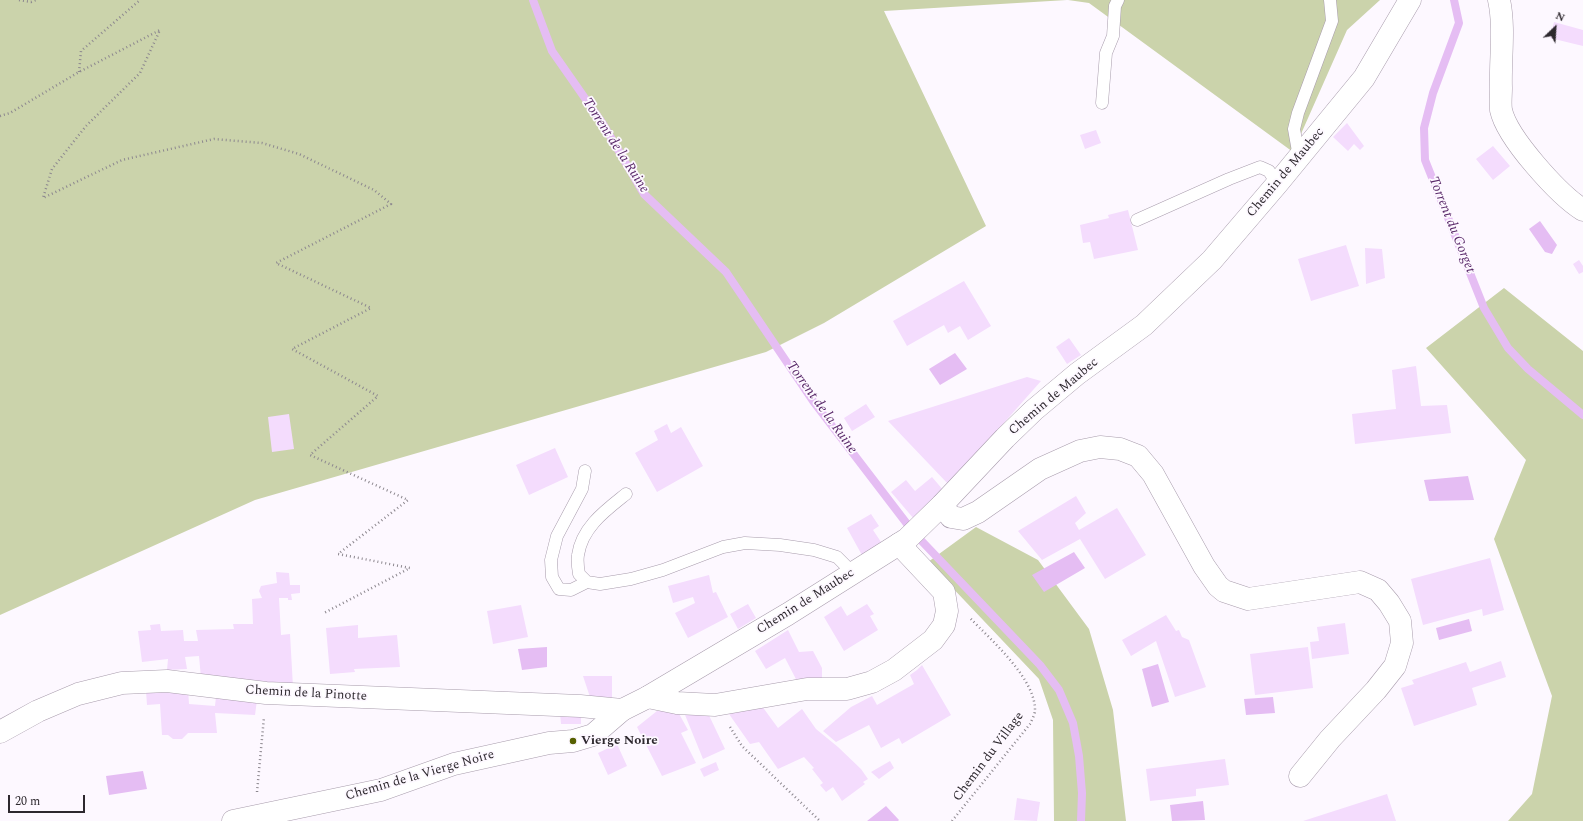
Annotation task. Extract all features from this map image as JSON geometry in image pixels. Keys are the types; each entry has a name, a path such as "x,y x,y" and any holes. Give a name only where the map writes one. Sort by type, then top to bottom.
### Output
{"street":[{"name":"Chemin de Maubec","path":"622,710 648,697 788,614 907,539 920,528 1005,438 1034,410 1077,374 1144,325 1185,288 1212,260 1300,157 1364,78 1410,0"},
{"path":"1499,0 1502,14 1500,58 1501,110 1512,133 1533,161 1548,179 1573,204 1583,210"},
{"path":"942,505 951,517 963,519 978,512 1040,469 1080,450 1100,447 1120,449 1138,456 1153,474 1204,566 1218,586 1224,591 1248,599 1360,582 1378,590 1389,602 1400,621 1402,643 1395,666 1376,690 1330,739 1300,776"},
{"path":"648,697 677,703 715,705 806,689 847,689 872,682 894,670 933,640 944,625 947,611 944,592 899,544"},
{"name":"Chemin de la Pinotte","path":"0,732 38,711 78,694 122,683 167,681 266,693 572,706 622,710"},
{"name":"Chemin de la Vierge Noire","path":"233,821 255,815 381,790 454,764 549,743 573,741 593,735 622,710"}],"lane":[{"path":"1102,103 1106,53 1113,36 1115,6 1118,0"},
{"path":"1300,157 1294,129 1298,113 1332,21 1330,0"},
{"path":"1138,220 1229,179 1260,167 1269,171 1277,184"},
{"path":"585,471 582,489 557,536 550,560 552,577 558,589 571,590 587,582"},
{"path":"626,494 599,516 585,535 578,554 578,574 587,582 600,584 631,579 663,570 696,556 723,547 745,543 780,545 814,550 837,557 853,573"}],"path":[{"path":"19,0 31,2 36,0"},
{"path":"79,72 82,51 140,0"},
{"path":"0,116 10,113 79,72 160,30 140,73 86,126 52,169 43,198 122,160 214,139 262,143 299,154 374,190 392,204 276,262 371,308 292,349 378,396 310,454 408,500 338,554 410,568 324,613"},
{"name":"Chemin du Village","path":"944,592 1006,656 1024,678 1034,698 1035,711 1030,724 952,821"},
{"path":"255,815 266,693"},
{"path":"715,705 742,746 820,821"}],"green space":[{"path":"0,0 1067,0 884,11 986,226 824,323 766,352 255,500 0,615"},
{"path":"1068,0 1380,0 1347,30 1293,152 1089,3"},
{"path":"1504,288 1583,351 1583,821 1508,821 1532,794 1552,696 1494,539 1526,460 1426,348"},
{"path":"976,527 1038,560 1089,629 1113,710 1126,821 1054,821 1053,720 1039,679 928,562"}],"shaded area":[{"path":"1540,221 1557,245 1552,254 1545,252 1529,229"},
{"path":"955,353 967,369 940,385 929,369"},
{"path":"1468,476 1474,500 1429,501 1424,480"},
{"path":"1074,552 1085,568 1044,592 1032,575"},
{"path":"1469,619 1472,631 1439,640 1436,628"},
{"path":"547,647 547,667 522,670 518,649"},
{"path":"1158,664 1169,702 1152,707 1142,669"},
{"path":"1273,697 1275,713 1246,715 1244,699"},
{"path":"143,771 147,789 109,795 106,776"},
{"path":"1203,801 1205,820 1172,821 1170,805"},
{"path":"886,806 899,820 898,821 867,821"}],"building":[{"path":"1554,22 1583,30 1583,46 1550,38"},
{"path":"1347,123 1364,146 1360,150 1354,144 1348,151 1333,137"},
{"path":"1096,130 1101,143 1085,149 1080,135"},
{"path":"1493,146 1510,166 1493,180 1476,159"},
{"path":"1128,210 1138,250 1094,259 1090,242 1083,243 1080,225 1109,218 1108,215"},
{"path":"1346,245 1359,286 1311,301 1298,259"},
{"path":"1365,248 1382,249 1385,278 1366,284"},
{"path":"1579,260 1583,266 1583,272 1579,274 1573,264"},
{"path":"964,281 991,326 968,340 960,326 948,333 944,325 907,346 893,321"},
{"path":"1069,338 1081,355 1067,364 1056,347"},
{"path":"1416,366 1421,406 1447,405 1451,433 1355,444 1352,414 1396,409 1392,370"},
{"path":"1027,377 1041,381 949,485 888,421"},
{"path":"866,404 875,417 852,431 844,418"},
{"path":"289,414 294,449 272,452 268,417"},
{"path":"667,424 671,433 681,427 703,466 657,492 635,453 658,440 654,431"},
{"path":"555,448 568,477 529,495 516,465"},
{"path":"932,477 944,491 914,519 891,492 906,480 915,491"},
{"path":"1076,496 1086,513 1075,523 1079,530 1117,508 1146,555 1105,579 1080,539 1042,560 1018,531"},
{"path":"871,514 879,526 873,530 883,545 863,557 847,528"},
{"path":"1490,558 1504,610 1483,616 1482,609 1423,625 1411,579"},
{"path":"276,572 289,573 290,585 300,585 300,593 291,594 292,600 288,600 288,598 279,598 281,635 290,634 293,687 201,678 199,656 185,657 187,669 167,670 168,659 142,662 138,631 151,630 150,625 160,624 161,631 183,630 184,641 198,641 196,630 234,629 233,624 253,624 252,599 262,598 259,591 261,586 277,583"},
{"path":"709,575 713,593 716,592 728,617 688,638 675,613 695,603 693,597 673,603 668,586"},
{"path":"748,604 756,618 738,629 730,614"},
{"path":"867,604 874,614 870,616 878,630 844,651 824,617 841,606 847,616"},
{"path":"521,605 528,637 493,644 487,611"},
{"path":"1166,615 1176,631 1179,630 1182,637 1189,640 1206,687 1175,697 1156,641 1131,656 1122,640"},
{"path":"1345,623 1349,654 1312,659 1310,642 1319,641 1317,627"},
{"path":"358,625 358,638 397,635 400,667 354,669 355,672 330,674 326,628"},
{"path":"788,630 799,652 813,651 822,668 822,683 798,683 785,658 766,669 755,651"},
{"path":"1308,647 1313,688 1255,695 1250,654"},
{"path":"1501,661 1506,677 1472,688 1477,705 1414,726 1401,688 1414,684 1412,680 1466,662 1470,672"},
{"path":"922,665 951,715 902,744 899,738 881,748 869,725 836,742 823,731 851,707 872,696 877,705 914,684 910,675"},
{"path":"583,676 612,676 612,700 591,700"},
{"path":"188,689 189,704 215,706 216,697 257,700 255,715 215,713 217,733 188,733 182,739 173,739 168,735 162,735 160,704 147,705 146,691"},
{"path":"759,702 778,728 802,709 816,729 861,769 868,779 863,782 865,784 842,801 833,787 826,792 820,785 823,783 812,769 814,768 804,757 778,769 759,742 750,744 729,714 730,710"},
{"path":"706,709 725,749 703,759 683,710"},
{"path":"677,710 688,730 681,733 696,763 662,776 637,727 657,711"},
{"path":"560,713 581,713 581,724 561,724"},
{"path":"617,744 627,766 608,775 598,753"},
{"path":"1225,759 1229,785 1196,789 1196,796 1150,801 1146,769"},
{"path":"890,761 894,768 879,779 871,772"},
{"path":"716,762 719,770 704,777 700,769"},
{"path":"1387,794 1396,821 1303,821"},
{"path":"1017,798 1040,802 1037,821 1014,820"}],"waterway":[{"name":"Torrent de la Ruine","path":"533,0 552,51 603,124 644,194 726,272 813,401 914,533 1040,665 1059,690 1073,723 1079,756 1082,793 1081,821"},
{"name":"Torrent du Gorget","path":"1454,0 1459,23 1433,93 1424,128 1425,160 1484,308 1508,348 1528,369 1583,415"}],"place":[{"name":"Vierge Noire","path":"573,741"}]}
